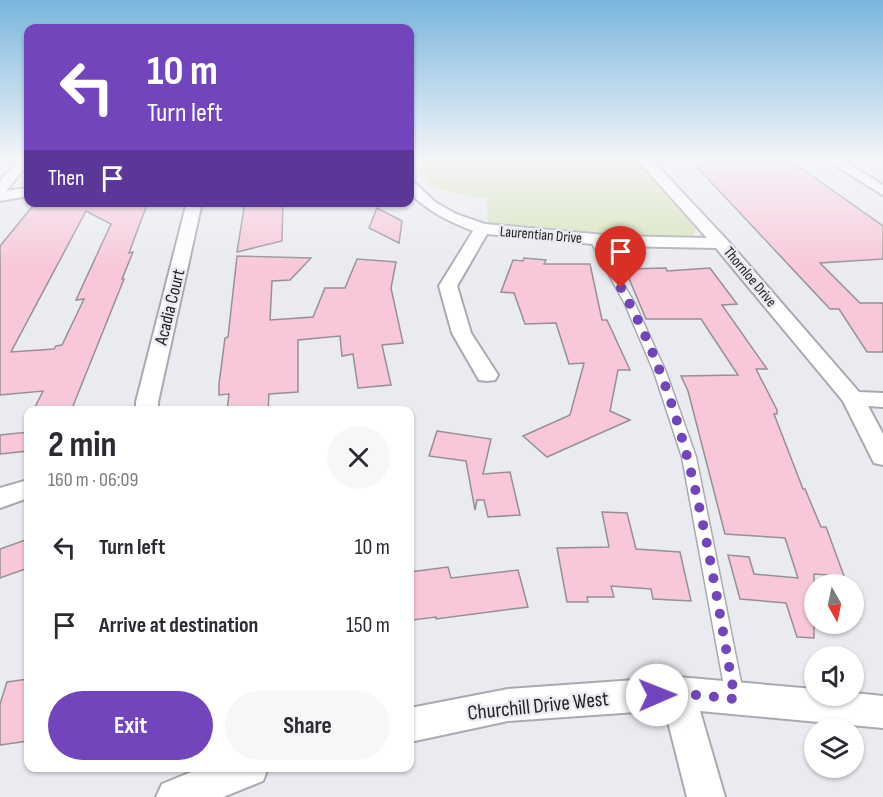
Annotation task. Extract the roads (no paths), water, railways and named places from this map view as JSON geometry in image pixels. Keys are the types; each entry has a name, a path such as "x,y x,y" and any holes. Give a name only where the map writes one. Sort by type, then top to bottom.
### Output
{"street":[{"name":"Laurentian Drive","path":"421,196 451,217 482,229 594,240 721,243"},
{"name":"Thornloe Drive","path":"678,196 721,243 853,399 883,457"},
{"name":"Acadia Court","path":"147,406 194,207"},
{"path":"482,229 448,286 454,315 467,348 487,375"},
{"path":"853,399 883,400"},
{"path":"0,498 24,490"},
{"path":"678,693 706,797"},
{"name":"Churchill Drive West","path":"414,723 508,705 678,693 883,712"},
{"path":"175,797 240,772"}],"lane":[{"path":"594,240 630,304 660,372 689,457 735,699"}]}
